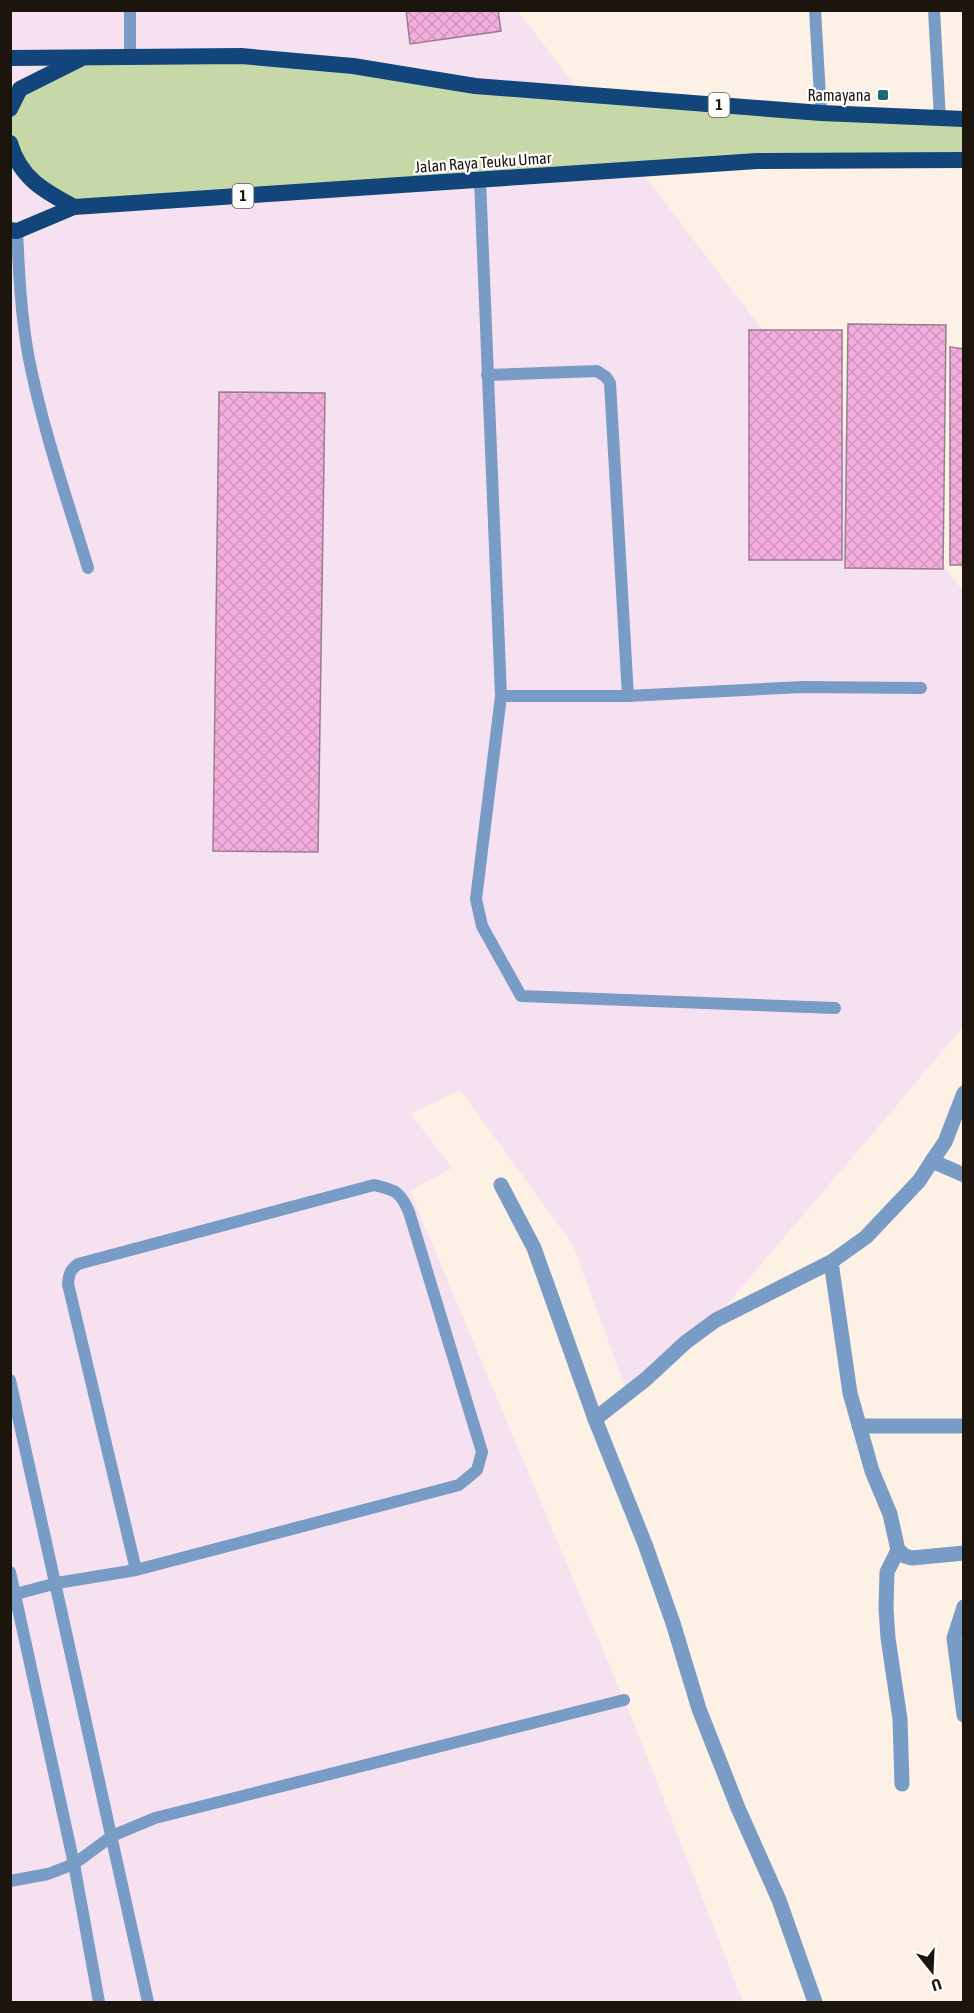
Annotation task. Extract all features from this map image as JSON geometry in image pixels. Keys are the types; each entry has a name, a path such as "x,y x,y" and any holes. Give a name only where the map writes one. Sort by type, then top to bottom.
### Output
{"highway":[{"name":"1","path":"10,58 241,56 352,66 475,86 821,113 940,119 963,118"},
{"path":"10,109 20,89 81,59"},
{"path":"10,143 15,160 42,190 74,207"},
{"name":"Jalan Raya Teuku Umar","path":"14,230 74,207 757,160 963,160"}],"street":[{"path":"595,1419 686,1342 716,1320 831,1262 866,1237 919,1180 945,1142 963,1093"},
{"path":"932,1161 963,1175"},
{"path":"501,1185 534,1248 595,1419 661,1589 699,1709 778,1900 815,2002"},
{"path":"831,1262 842,1351 850,1393 872,1472 890,1514 898,1550 912,1558 963,1553"},
{"path":"859,1426 963,1426"},
{"path":"898,1550 887,1572 886,1608 900,1719 902,1784"},
{"path":"963,1607 954,1638 963,1714"}],"lane":[{"path":"130,10 130,56"},
{"path":"814,10 821,113"},
{"path":"934,10 940,119"},
{"path":"480,180 501,696 476,899 482,926 521,996 835,1008"},
{"path":"14,230 29,359 43,417 88,568"},
{"path":"487,375 597,371 610,383 628,696"},
{"path":"501,696 628,696 802,687 921,688"},
{"path":"16,1594 57,1583 136,1570 459,1485 477,1470 482,1452 409,1212 402,1196 393,1190 374,1185 78,1264 72,1268 68,1284 136,1570"},
{"path":"10,1380 57,1583 148,2002"},
{"path":"10,1572 74,1864 99,2002"},
{"path":"10,1881 48,1874 74,1864 112,1836 155,1818 624,1700"}],"shaded area":[{"path":"11,11 518,11 963,591 963,1027 696,1341 627,1392 573,1245 460,1090 411,1114 452,1168 410,1191 637,1731 743,2002 11,2002"}],"green space":[{"path":"241,56 475,86 963,119 963,160 757,161 74,207 42,190 11,143 10,109 20,89 81,59"}],"building":[{"path":"406,10 498,10 501,31 410,44"},
{"path":"848,324 946,325 943,569 845,568"},
{"path":"749,330 842,330 842,560 749,560"},
{"path":"950,347 964,349 964,565 950,565"},
{"path":"219,392 325,393 318,852 213,851"}],"place":[{"name":"Ramayana","path":"883,95"}]}
